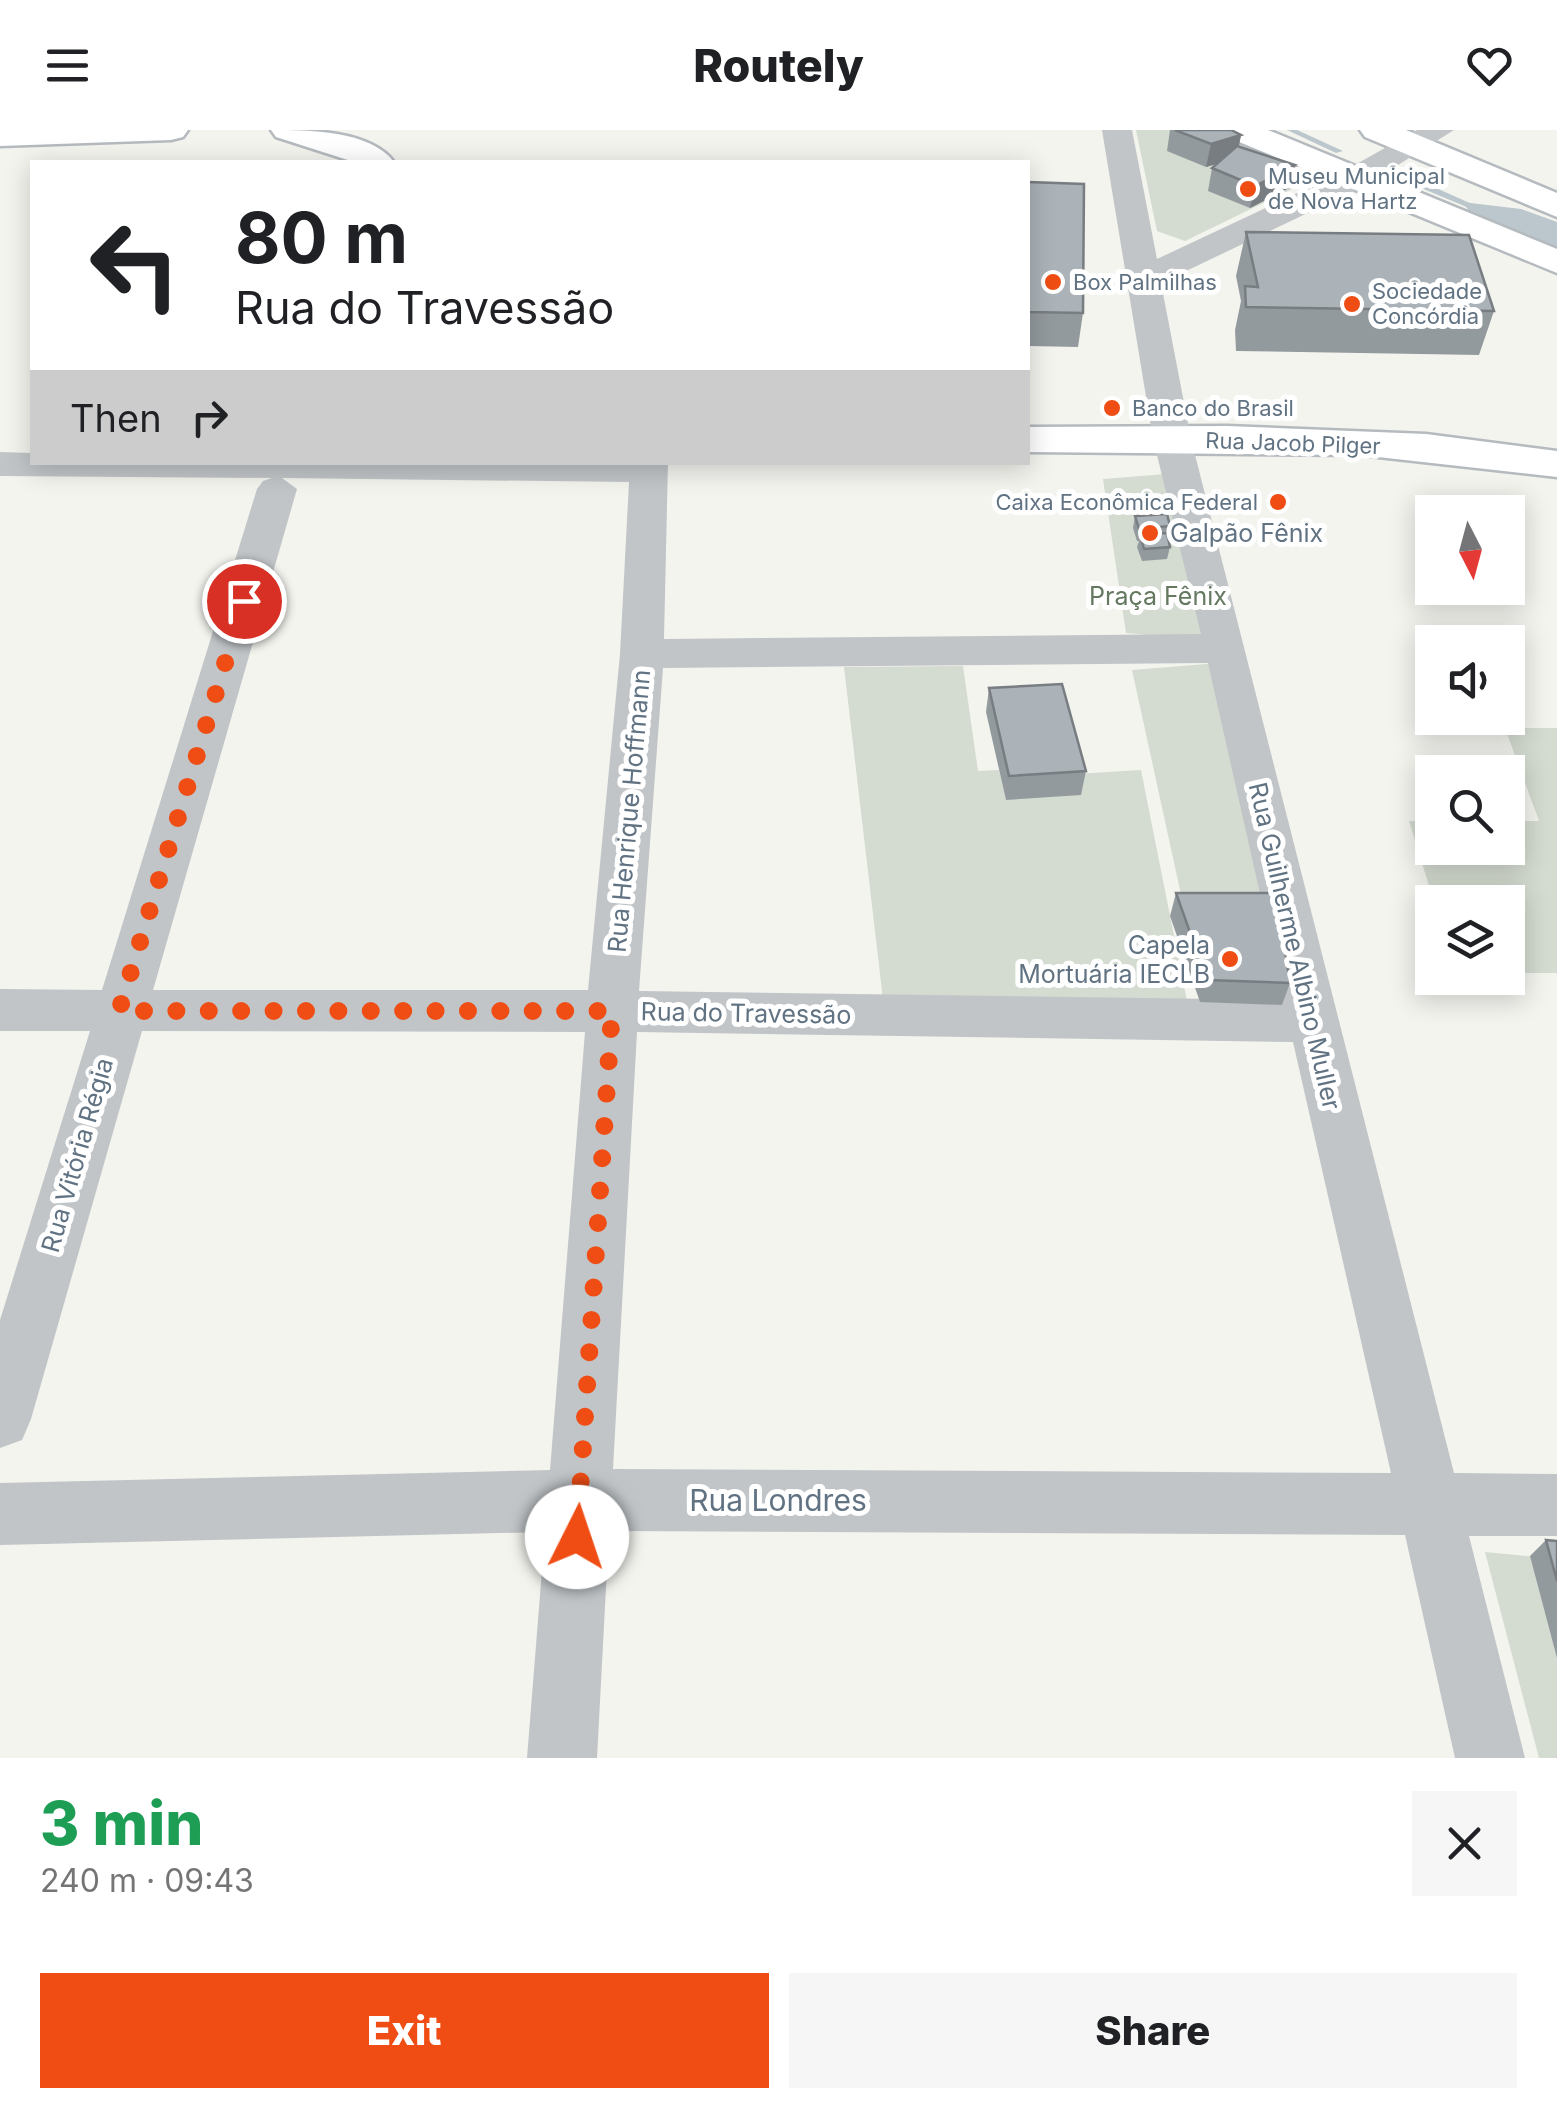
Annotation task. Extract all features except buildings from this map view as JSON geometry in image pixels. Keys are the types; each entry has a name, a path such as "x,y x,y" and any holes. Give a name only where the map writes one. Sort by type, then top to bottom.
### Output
{"street":[{"path":"0,136 171,130"},
{"path":"288,130 363,153 374,160"},
{"name":"Rua Guilherme Albino Muller","path":"1116,130 1172,440 1226,648 1490,1758"},
{"path":"1239,130 1557,262"},
{"path":"1376,130 1426,137 1557,206"},
{"path":"1143,279 1355,178 1426,137"},
{"name":"Rua Jacob Pilger","path":"1030,440 1272,439 1492,452 1557,464"},
{"path":"0,464 30,464"},
{"path":"324,465 648,466"},
{"name":"Rua Henrique Hoffmann","path":"562,1758 612,1011 642,654 648,466"},
{"name":"Rua Vitória Régia","path":"0,1419 278,489"},
{"path":"642,654 1226,648"},
{"name":"Rua do Travessão","path":"0,1010 612,1011 1312,1020"},
{"name":"Rua Londres","path":"0,1514 580,1500 1557,1505"}],"green space":[{"path":"1136,130 1217,130 1323,174 1185,241 1157,231"},
{"name":"Praça Fênix","path":"1166,474 1207,640 1126,633 1103,479"},
{"path":"1219,663 1268,900 1182,899 1132,670"},
{"path":"963,666 978,771 999,770 1006,800 1076,774 1141,770 1188,1006 884,1008 844,667"},
{"path":"1525,728 1557,728 1557,973 1525,973 1525,885 1429,885 1423,865 1525,865 1525,821 1539,821 1525,783 1525,755 1515,755 1508,735 1525,735"},
{"path":"1485,1552 1557,1559 1557,1758 1539,1758"}],"shaded area":[{"path":"1462,202 1521,209 1557,222 1557,258 1483,228"}],"waterway":[{"path":"1291,130 1339,151"},
{"path":"1424,186 1477,208"}],"place":[{"name":"Museu Municipal de Nova Hartz","path":"1248,189"},
{"name":"Box Palmilhas","path":"1053,282"},
{"name":"Sociedade Concórdia","path":"1352,304"},
{"name":"Banco do Brasil","path":"1112,408"},
{"name":"Caixa Econômica Federal","path":"1278,502"},
{"name":"Galpão Fênix","path":"1150,533"},
{"name":"Capela Mortuária IECLB","path":"1230,959"}],"route":[{"path":"244,601 119,1011 612,1011 577,1537"}]}
